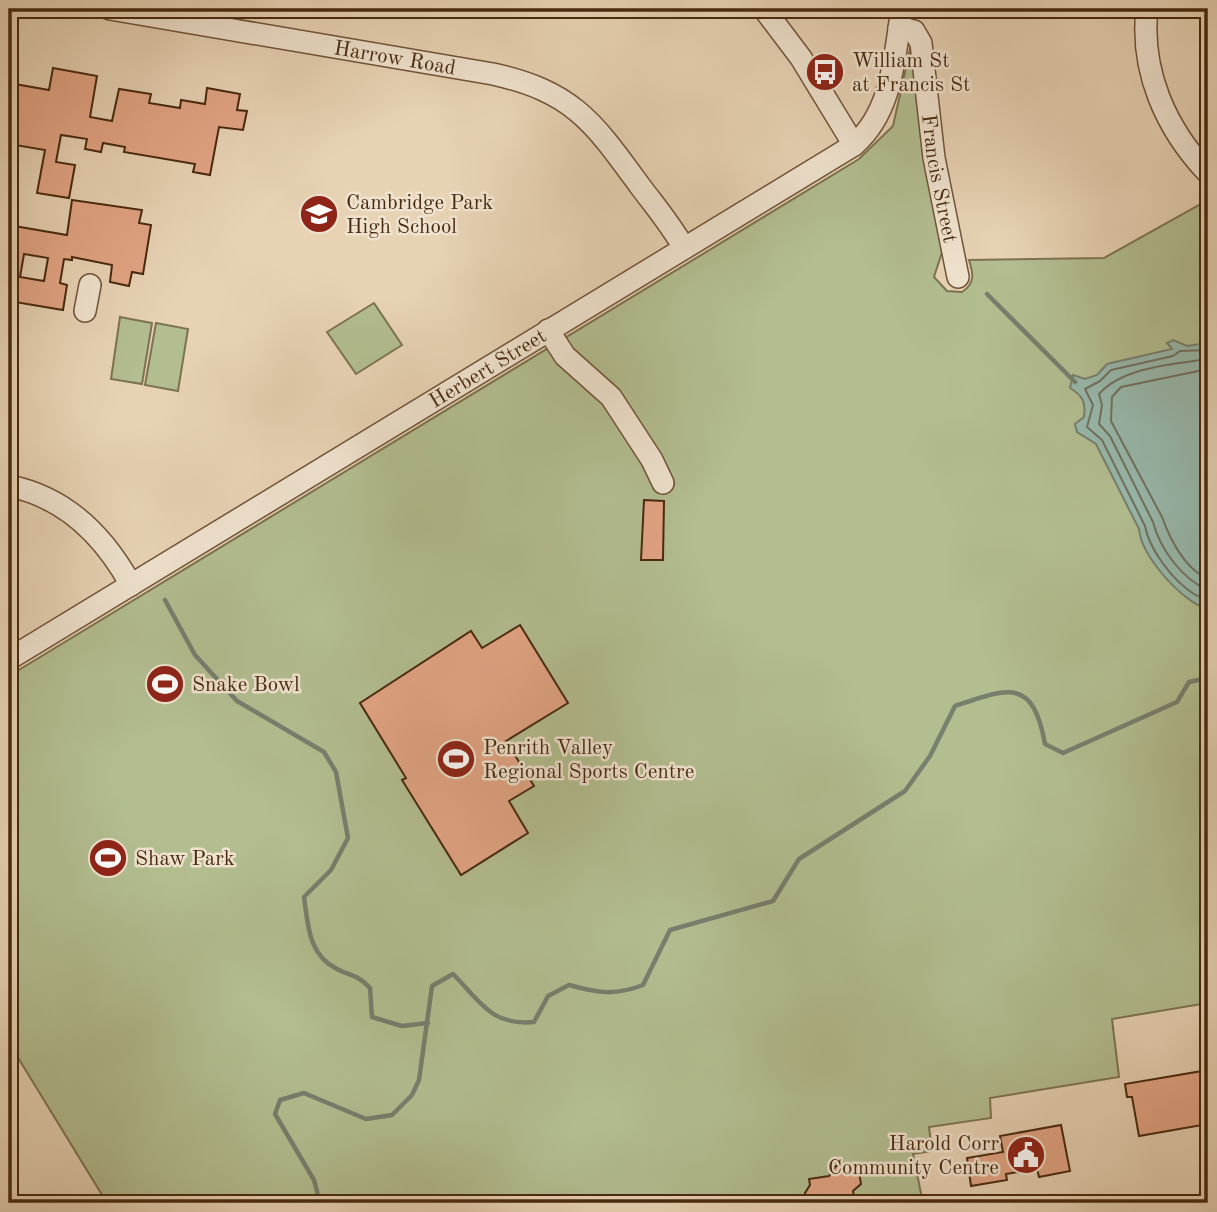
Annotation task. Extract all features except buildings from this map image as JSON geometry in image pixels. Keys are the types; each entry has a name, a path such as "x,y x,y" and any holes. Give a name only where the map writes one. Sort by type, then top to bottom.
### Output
{"street":[{"name":"Harrow Road","path":"110,9 511,78 549,93 584,116 611,144 679,251"},
{"path":"764,9 801,58 854,145"},
{"path":"1147,9 1149,64 1158,96 1181,140 1208,173"},
{"name":"Herbert Street","path":"9,659 854,145 881,115 901,18"},
{"name":"Francis Street","path":"901,18 921,43 934,158 958,277"},
{"path":"85,311 90,285"},
{"path":"548,330 565,356 611,397 652,460 663,483"},
{"path":"9,486 47,498 82,521 113,553 131,585"}],"green space":[{"path":"911,45 915,54 920,127 943,249 934,277 947,291 962,292 970,285 972,273 969,260 1104,258 1208,200 1208,1003 1112,1019 1119,1077 990,1098 991,1118 929,1127 932,1151 913,1154 923,1203 107,1203 9,1043 9,676 859,159 893,126"},
{"path":"374,303 402,345 356,374 327,332"},
{"path":"120,317 152,323 142,384 111,379"},
{"path":"156,323 188,329 178,391 145,385"}],"water":[{"path":"1173,340 1187,346 1208,343 1208,611 1192,602 1174,586 1151,558 1096,444 1077,432 1075,424 1084,417 1084,403 1070,388 1073,375 1085,379 1097,375 1107,364 1172,349 1167,343"}],"waterway":[{"path":"987,294 1075,382"},
{"path":"165,600 195,655 237,701 324,752 336,772 348,838 331,870 304,897 311,938 320,956 327,963 358,978 370,988 372,1017 402,1026 428,1023"},
{"path":"320,1203 314,1180 275,1114 280,1100 304,1093 366,1119 392,1115 412,1095 419,1080 432,986 453,974 480,1003 497,1016 519,1022 534,1022 548,996 569,985 606,992 624,991 643,985 670,930 773,901 799,859 905,791 930,756 955,706 990,695 1015,693 1025,698 1033,707 1045,744 1063,753 1177,702 1189,682 1208,678"}],"place":[{"name":"William St at Francis St","path":"825,72"},
{"name":"Cambridge Park High School","path":"319,214"},
{"name":"Snake Bowl","path":"165,684"},
{"name":"Penrith Valley Regional Sports Centre","path":"456,759"},
{"name":"Shaw Park","path":"108,858"},
{"name":"Harold Corr Community Centre","path":"1026,1155"}]}
